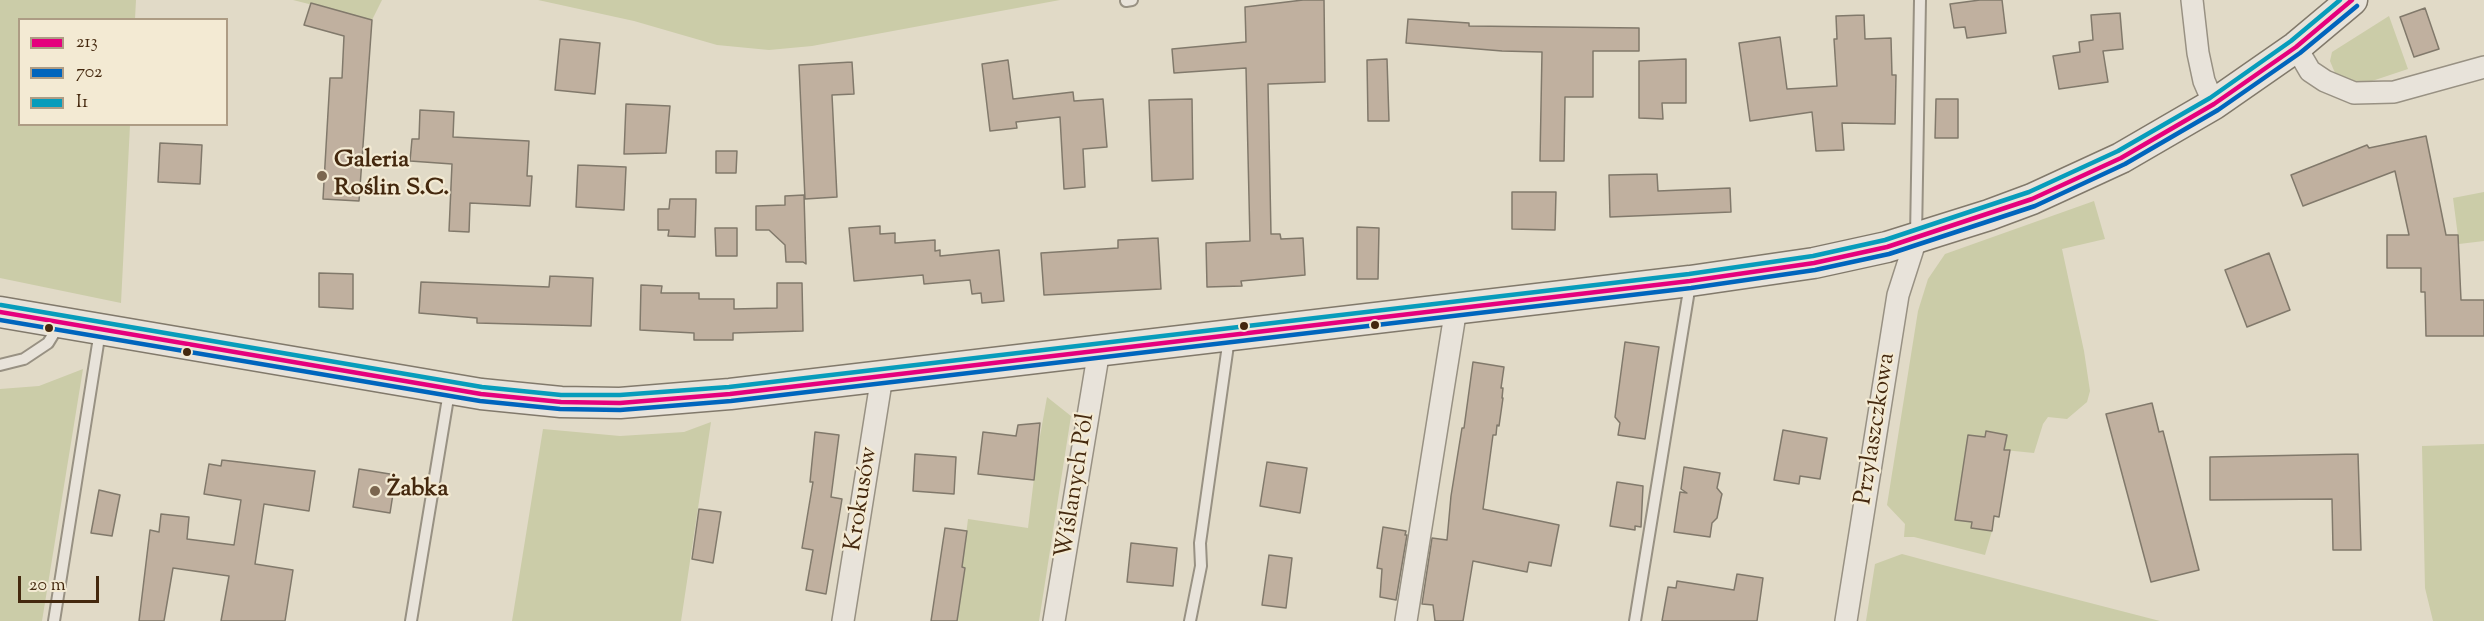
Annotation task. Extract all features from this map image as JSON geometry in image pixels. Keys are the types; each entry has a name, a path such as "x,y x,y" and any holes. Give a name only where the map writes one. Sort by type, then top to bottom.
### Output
{"main road":[{"path":"0,312 450,388 532,399 620,403 682,399 1690,281 1814,263 1916,239 1989,215 2087,174 2121,158 2214,104 2296,47 2352,0"}],"street":[{"path":"2192,0 2198,53 2204,81 2214,104"},
{"path":"2296,47 2310,71 2325,81 2354,93 2394,92 2484,67"},
{"name":"Przylaszczkowa","path":"1846,621 1898,295 1916,239"},
{"path":"1406,621 1456,308"},
{"name":"Wiślanych Pól","path":"1054,621 1099,350"},
{"name":"Krokusów","path":"843,621 882,376"}],"lane":[{"path":"1126,1 1132,0"},
{"path":"1916,239 1920,0"},
{"path":"1635,621 1690,281"},
{"path":"0,365 24,359 48,343 61,322"},
{"path":"54,621 100,328"},
{"path":"1190,621 1201,566 1200,543 1230,335"},
{"path":"411,621 450,388"}],"green space":[{"path":"0,0 136,0 135,18 18,18 18,126 130,126 121,303 0,278"},
{"path":"293,0 382,0 372,20"},
{"path":"538,0 1060,0 812,46 769,50 717,45 634,21"},
{"path":"2389,16 2408,69 2366,83 2344,80 2335,73 2330,61 2332,52"},
{"path":"2484,192 2484,241 2459,244 2453,198"},
{"path":"2094,201 2105,239 2062,249 2084,351 2090,391 2087,402 2067,419 2048,417 2043,424 2034,453 2004,450 2007,435 1986,432 1956,520 1972,522 1971,528 1992,531 1985,555 1914,537 1904,537 1905,524 1887,505 1918,311 1928,279 1945,254"},
{"path":"83,369 42,621 0,621 0,389 39,386"},
{"path":"1047,397 1071,416 1039,621 957,621 965,568 962,567 968,519 1028,528 1037,453"},
{"path":"711,422 681,621 512,621 543,429 620,436 684,432"},
{"path":"2484,444 2484,621 2433,621 2425,588 2422,446"},
{"path":"1902,554 2160,621 1866,621 1875,564"}],"building":[{"path":"1303,0 1324,0 1325,82 1268,84 1271,234 1280,234 1281,239 1303,238 1305,275 1241,281 1242,286 1207,287 1206,243 1250,241 1246,68 1174,73 1172,49 1246,42 1245,7"},
{"path":"2002,0 2006,33 1967,38 1965,27 1954,28 1950,4"},
{"path":"311,3 372,20 359,201 323,199 330,78 342,78 344,36 304,25"},
{"path":"2425,8 2439,49 2414,57 2400,17"},
{"path":"2120,13 2123,49 2103,51 2108,82 2059,89 2053,56 2080,52 2079,42 2093,40 2091,15"},
{"path":"1864,15 1865,39 1891,38 1892,75 1896,75 1895,124 1842,123 1844,150 1816,151 1812,112 1750,121 1739,43 1780,37 1787,89 1837,86 1834,39 1837,39 1836,16"},
{"path":"1408,19 1469,23 1469,26 1639,28 1639,51 1593,51 1593,97 1565,97 1564,161 1540,161 1542,52 1406,43"},
{"path":"560,39 600,43 595,94 555,90"},
{"path":"1387,59 1389,121 1368,121 1367,60"},
{"path":"1686,59 1686,103 1662,103 1663,119 1639,118 1639,61"},
{"path":"1008,60 1013,99 1073,92 1074,101 1103,99 1107,147 1083,149 1085,187 1064,189 1060,117 1016,122 1017,128 990,131 982,64"},
{"path":"852,62 854,94 832,95 837,197 805,199 799,65"},
{"path":"1192,99 1193,179 1152,181 1149,100"},
{"path":"1936,99 1958,99 1958,138 1935,138"},
{"path":"626,104 670,106 666,153 624,154"},
{"path":"420,110 454,112 453,137 529,141 527,176 532,176 530,206 470,203 469,232 449,231 452,164 410,161 412,139 419,139"},
{"path":"2426,136 2446,235 2458,235 2461,300 2484,300 2484,336 2426,336 2425,292 2421,292 2421,268 2387,268 2387,235 2409,235 2395,171 2303,206 2291,175 2367,145 2369,148"},
{"path":"160,143 202,145 200,184 158,182"},
{"path":"716,151 737,151 736,173 716,173"},
{"path":"578,165 626,167 624,210 576,207"},
{"path":"1657,174 1658,191 1730,188 1731,212 1610,217 1609,175"},
{"path":"1512,192 1556,192 1555,230 1512,229"},
{"path":"804,195 806,264 786,262 785,245 769,230 756,230 756,206 785,205 785,196"},
{"path":"670,199 696,199 695,237 668,236 669,230 658,230 658,209 669,209"},
{"path":"880,226 880,234 895,233 895,243 935,240 935,251 940,250 940,256 999,250 1004,301 982,303 981,293 972,294 970,280 924,284 923,275 854,281 849,228"},
{"path":"1357,227 1379,228 1378,279 1357,279"},
{"path":"715,228 737,228 737,256 716,256"},
{"path":"1158,238 1161,289 1044,295 1041,253 1118,248 1118,240"},
{"path":"2269,253 2290,310 2247,327 2225,270"},
{"path":"319,273 353,274 353,309 319,307"},
{"path":"550,276 593,278 591,326 477,323 477,318 419,313 421,282 549,287"},
{"path":"777,283 802,283 803,331 733,333 733,340 694,340 694,333 640,330 641,285 662,286 661,293 699,293 699,299 734,299 734,309 777,308"},
{"path":"1625,342 1659,347 1645,439 1618,435 1620,423 1615,417"},
{"path":"1473,362 1504,367 1499,426 1497,425 1496,435 1493,435 1483,509 1559,525 1551,566 1529,562 1527,572 1473,561 1463,621 1435,621 1433,605 1422,604 1432,538 1447,540 1451,496 1462,428 1464,428"},
{"path":"2152,403 2159,432 2163,431 2199,570 2151,582 2106,414"},
{"path":"1040,423 1034,480 978,474 983,432 1016,436 1018,425"},
{"path":"1783,430 1827,438 1820,479 1800,476 1799,484 1774,480"},
{"path":"1986,431 2007,435 2004,450 2010,450 1999,517 1994,516 1992,531 1971,528 1972,522 1955,520 1968,435 1985,437"},
{"path":"815,432 839,435 831,497 842,499 826,594 806,590 813,550 802,548 813,482 810,482"},
{"path":"915,454 956,457 954,494 913,491"},
{"path":"2358,454 2361,550 2333,550 2332,499 2210,500 2210,457"},
{"path":"222,460 315,471 309,511 264,504 255,564 293,570 285,621 221,621 229,576 173,568 164,621 139,621 150,530 159,532 161,514 189,517 187,539 234,545 241,500 204,494 209,464 221,466"},
{"path":"1267,462 1307,468 1300,513 1260,506"},
{"path":"1684,467 1720,473 1717,488 1722,494 1717,518 1712,523 1710,537 1674,532 1680,492 1687,493 1681,489"},
{"name":"Żabka","path":"359,469 396,475 390,513 353,507"},
{"path":"1617,482 1643,486 1641,527 1635,526 1635,530 1610,526"},
{"path":"99,490 120,495 112,536 91,533"},
{"path":"699,509 721,512 713,563 692,559"},
{"path":"1383,527 1406,531 1405,535 1407,535 1396,600 1380,597 1382,569 1377,568"},
{"path":"945,528 967,531 962,567 965,568 957,621 931,621"},
{"path":"1131,543 1177,548 1173,586 1127,582"},
{"path":"1269,555 1292,558 1286,608 1262,605"},
{"path":"1737,574 1763,578 1757,621 1662,621 1668,587 1676,588 1677,581 1734,590"}],"transit line":[{"name":"I1","path":"1,305 482,387 561,395 620,395 729,387 1689,274 1813,256 1885,240 2029,192 2118,151 2210,98 2291,41 2340,0"},
{"name":"213","path":"0,312 481,394 561,402 620,403 730,394 1690,281 1814,263 1887,247 2032,199 2121,158 2214,104 2296,47 2352,0"},
{"name":"702","path":"0,320 480,401 560,409 620,410 731,401 1691,288 1815,270 1889,254 2035,206 2125,164 2218,110 2300,53 2357,6"}],"place":[{"name":"Galeria Roślin S.C.","path":"322,176"},
{"name":"Żabka","path":"375,491"}]}
